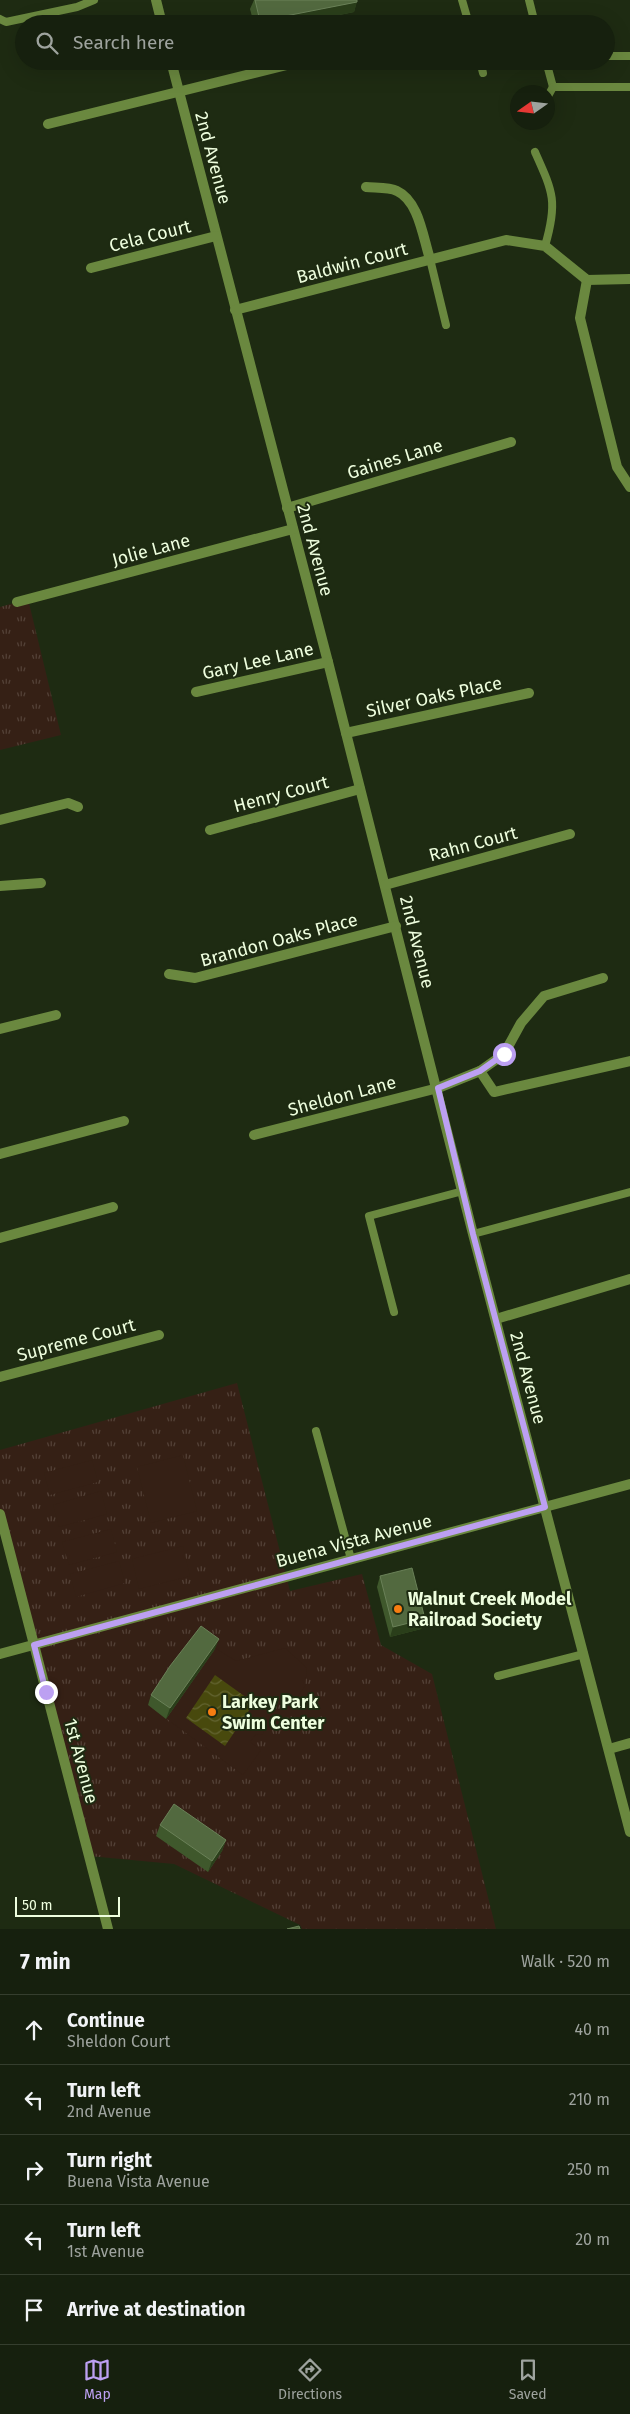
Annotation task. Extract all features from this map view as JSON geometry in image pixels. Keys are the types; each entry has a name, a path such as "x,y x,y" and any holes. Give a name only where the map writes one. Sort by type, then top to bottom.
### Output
{"street":[{"path":"156,0 160,15"},
{"name":"2nd Avenue","path":"173,70 438,1088 473,1234 630,1832"},
{"path":"48,124 264,70"},
{"name":"Baldwin Court","path":"236,310 430,259 413,208 404,196 396,190 366,186"},
{"name":"Cela Court","path":"92,268 216,236"},
{"path":"430,259 506,240 545,246 587,280 630,280"},
{"path":"587,280 580,318 617,467 630,487"},
{"name":"Gaines Lane","path":"288,508 511,442"},
{"name":"Jolie Lane","path":"17,602 293,529"},
{"name":"Gary Lee Lane","path":"196,692 328,662"},
{"name":"Silver Oaks Place","path":"346,733 529,693"},
{"name":"Henry Court","path":"210,830 360,789"},
{"path":"0,820 68,803 78,808"},
{"name":"Rahn Court","path":"385,884 570,834"},
{"path":"0,886 41,883"},
{"name":"Brandon Oaks Place","path":"169,974 195,978 396,926"},
{"name":"Sheldon Lane","path":"254,1135 438,1088 480,1071 504,1054 521,1024 544,996 603,978"},
{"path":"0,1029 56,1015"},
{"path":"480,1071 494,1092 630,1061"},
{"path":"0,1154 124,1121"},
{"path":"0,1238 114,1206"},
{"path":"496,1319 630,1279"},
{"name":"Supreme Court","path":"0,1377 160,1335"},
{"name":"Buena Vista Avenue","path":"0,1654 630,1484"},
{"name":"1st Avenue","path":"0,1514 108,1929"},
{"path":"609,1748 630,1743"}],"lane":[{"path":"39,15 77,7 94,0"},
{"path":"462,0 466,15"},
{"path":"529,0 533,15"},
{"path":"0,20 6,22 15,20"},
{"path":"615,56 630,56"},
{"path":"548,70 552,85"},
{"path":"555,87 630,87"},
{"path":"535,152 552,190 552,224 545,246"},
{"path":"430,259 446,325"},
{"path":"394,1312 369,1216 463,1191"},
{"path":"473,1234 630,1192"},
{"path":"316,1431 351,1559"},
{"path":"498,1676 584,1654"}],"green space":[{"path":"28,599 61,735 0,750 0,607"},
{"path":"237,1383 290,1591 362,1574 381,1645 432,1674 496,1929 302,1929 300,1925 174,1864 89,1856 0,1514 0,1450"},
{"path":"183,1455 197,1511 151,1523 137,1467"},
{"path":"92,1460 98,1482 50,1495 44,1473"},
{"path":"101,1491 107,1514 59,1527 53,1505"},
{"path":"111,1529 117,1552 69,1565 62,1542"},
{"path":"183,1546 190,1576 139,1589 132,1559"},
{"path":"119,1561 125,1583 76,1597 70,1574"},
{"name":"Larkey Park Swim Center","path":"197,1637 236,1661 285,1648 307,1668 305,1686 296,1699 289,1695 270,1698 263,1735 256,1734 250,1742 261,1750 243,1775 148,1705"}],"water":[{"path":"215,1675 254,1703 225,1746 186,1718"}],"building":[{"path":"255,0 357,0 357,2 291,15 259,15"},
{"path":"412,1568 425,1619 393,1627 380,1576"},
{"path":"201,1626 219,1639 170,1708 151,1695 170,1666"},
{"path":"174,1804 226,1840 212,1861 160,1825"},
{"path":"299,1926 300,1929 287,1929"}],"place":[{"name":"Walnut Creek Model Railroad Society","path":"398,1609"},
{"name":"Larkey Park Swim Center","path":"212,1712"}],"route":[{"path":"46,1692 34,1645 154,1611 545,1507 473,1234 438,1088 480,1071 504,1054"}]}
